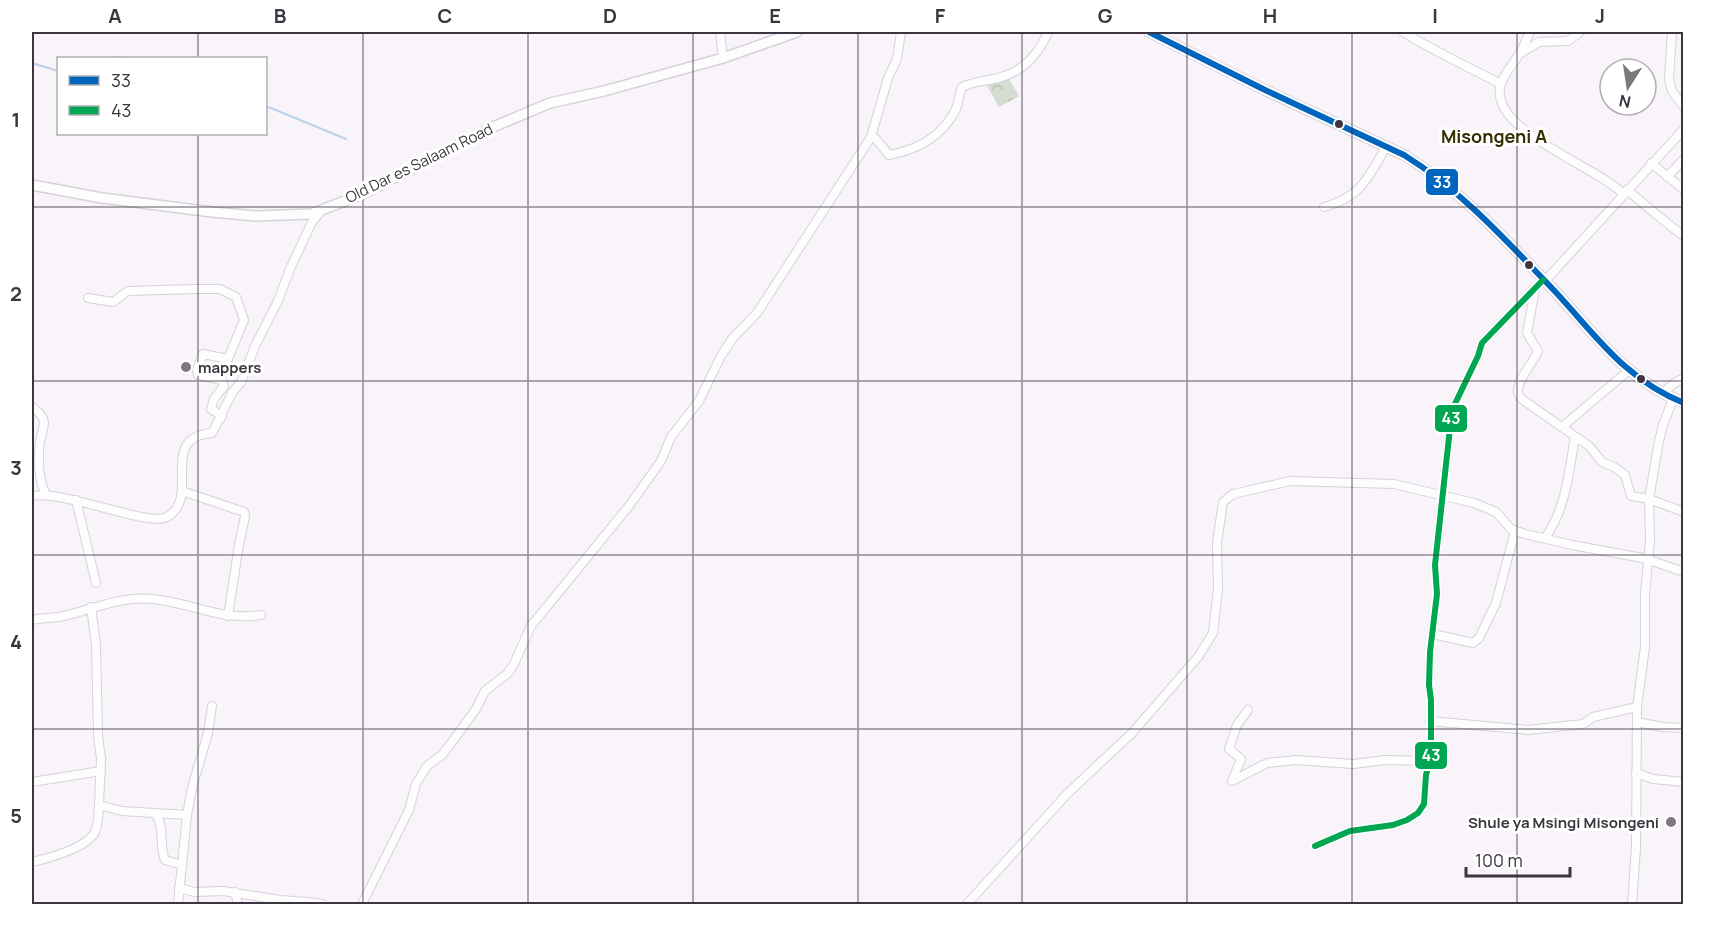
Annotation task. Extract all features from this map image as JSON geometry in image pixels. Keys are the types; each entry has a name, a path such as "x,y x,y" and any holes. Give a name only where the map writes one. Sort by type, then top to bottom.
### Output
{"street":[{"path":"720,32 723,58"},
{"name":"Old Dar es Salaam Road","path":"32,185 102,198 256,216 300,216 321,211 363,194 493,127 550,103 604,91 723,58 797,32"},
{"path":"362,904 409,810 416,784 427,766 442,755 449,746 476,709 485,691 507,674 531,626 629,506 661,461 671,437 699,401 732,339 757,313 871,137 888,78 897,59 901,32"},
{"path":"871,137 876,139 889,155 908,151 933,138 945,126 957,106 962,87 971,82 1000,78 1018,69 1034,58 1048,32"},
{"path":"1149,32 1422,166 1454,190 1544,280 1628,371 1662,394 1683,404"},
{"path":"1402,32 1437,53 1501,84"},
{"path":"1530,32 1520,54 1501,84 1499,94 1508,115 1518,126 1625,192 1683,236"},
{"path":"1520,54 1539,42 1568,41 1580,32"},
{"path":"1672,32 1669,79 1671,91 1683,107"},
{"path":"1315,846 1350,831 1392,825 1407,820 1418,813 1424,804 1429,761 1430,652 1437,594 1436,565 1452,410 1482,343 1544,280 1683,129"},
{"path":"1324,207 1340,203 1353,195 1371,174 1386,147"},
{"path":"1667,177 1683,159"},
{"path":"1651,163 1683,190"},
{"path":"32,496 46,495 76,500 132,513 147,519 165,518 174,513 182,491 185,446 197,436 212,434 232,393 241,382 312,222 321,211"},
{"path":"88,298 113,302 128,291 195,289 220,290 236,297 244,320 228,359 203,354 196,370 198,375 222,380 224,386 214,399 211,409 222,416"},
{"path":"1533,289 1534,295 1527,333 1538,351 1535,360 1521,379 1518,388 1519,395 1588,446 1602,462 1625,475 1630,496 1649,499 1683,512"},
{"path":"1562,428 1628,371"},
{"path":"1662,394 1683,378"},
{"path":"1632,904 1636,848 1637,707 1645,647 1649,499 1659,441 1673,399"},
{"path":"32,408 39,413 44,422 40,456 41,485 46,495"},
{"path":"1545,538 1552,529 1567,486 1575,437"},
{"path":"967,904 1068,793 1131,733 1198,657 1213,633 1218,588 1217,543 1223,502 1233,494 1290,481 1394,484 1474,503 1496,512 1504,524 1515,531 1649,560 1683,572"},
{"path":"182,491 244,512 246,516 239,544 228,616"},
{"path":"76,500 96,583"},
{"path":"1433,634 1473,643 1479,638 1496,603 1515,531"},
{"path":"32,620 58,617 91,607 151,598 228,616 261,615"},
{"path":"32,862 66,851 92,837 97,826 101,771 96,645 91,607"},
{"path":"178,904 187,816 192,788 206,742 212,706"},
{"path":"1430,721 1528,730 1583,724 1593,717 1637,707"},
{"path":"1248,710 1237,725 1229,749 1241,759 1232,781 1267,763 1296,760 1353,764 1386,760 1429,761"},
{"path":"1637,722 1683,728"},
{"path":"32,782 101,771"},
{"path":"1636,773 1653,779 1683,782"},
{"path":"99,805 122,811 187,816"},
{"path":"155,813 162,827 162,848 165,860 182,865"},
{"path":"179,888 195,892 235,892 322,904"},
{"path":"235,892 238,904"}],"green space":[{"path":"1008,78 1019,96 999,107 986,84"}],"waterway":[{"path":"32,63 57,71"},
{"path":"267,107 346,139"}],"transit line":[{"name":"33","path":"1149,32 1265,90 1404,155 1424,168 1462,198 1497,231 1625,366 1662,393 1684,403"},
{"name":"43","path":"1315,846 1350,831 1393,825 1407,820 1418,813 1424,804 1426,775 1431,756 1429,685 1430,652 1437,594 1435,565 1452,410 1482,343 1543,280"}],"place":[{"name":"mappers","path":"186,367"},
{"name":"Shule ya Msingi Misongeni","path":"1671,822"}],"district":[{"name":"Misongeni A","path":"1494,136"}]}
